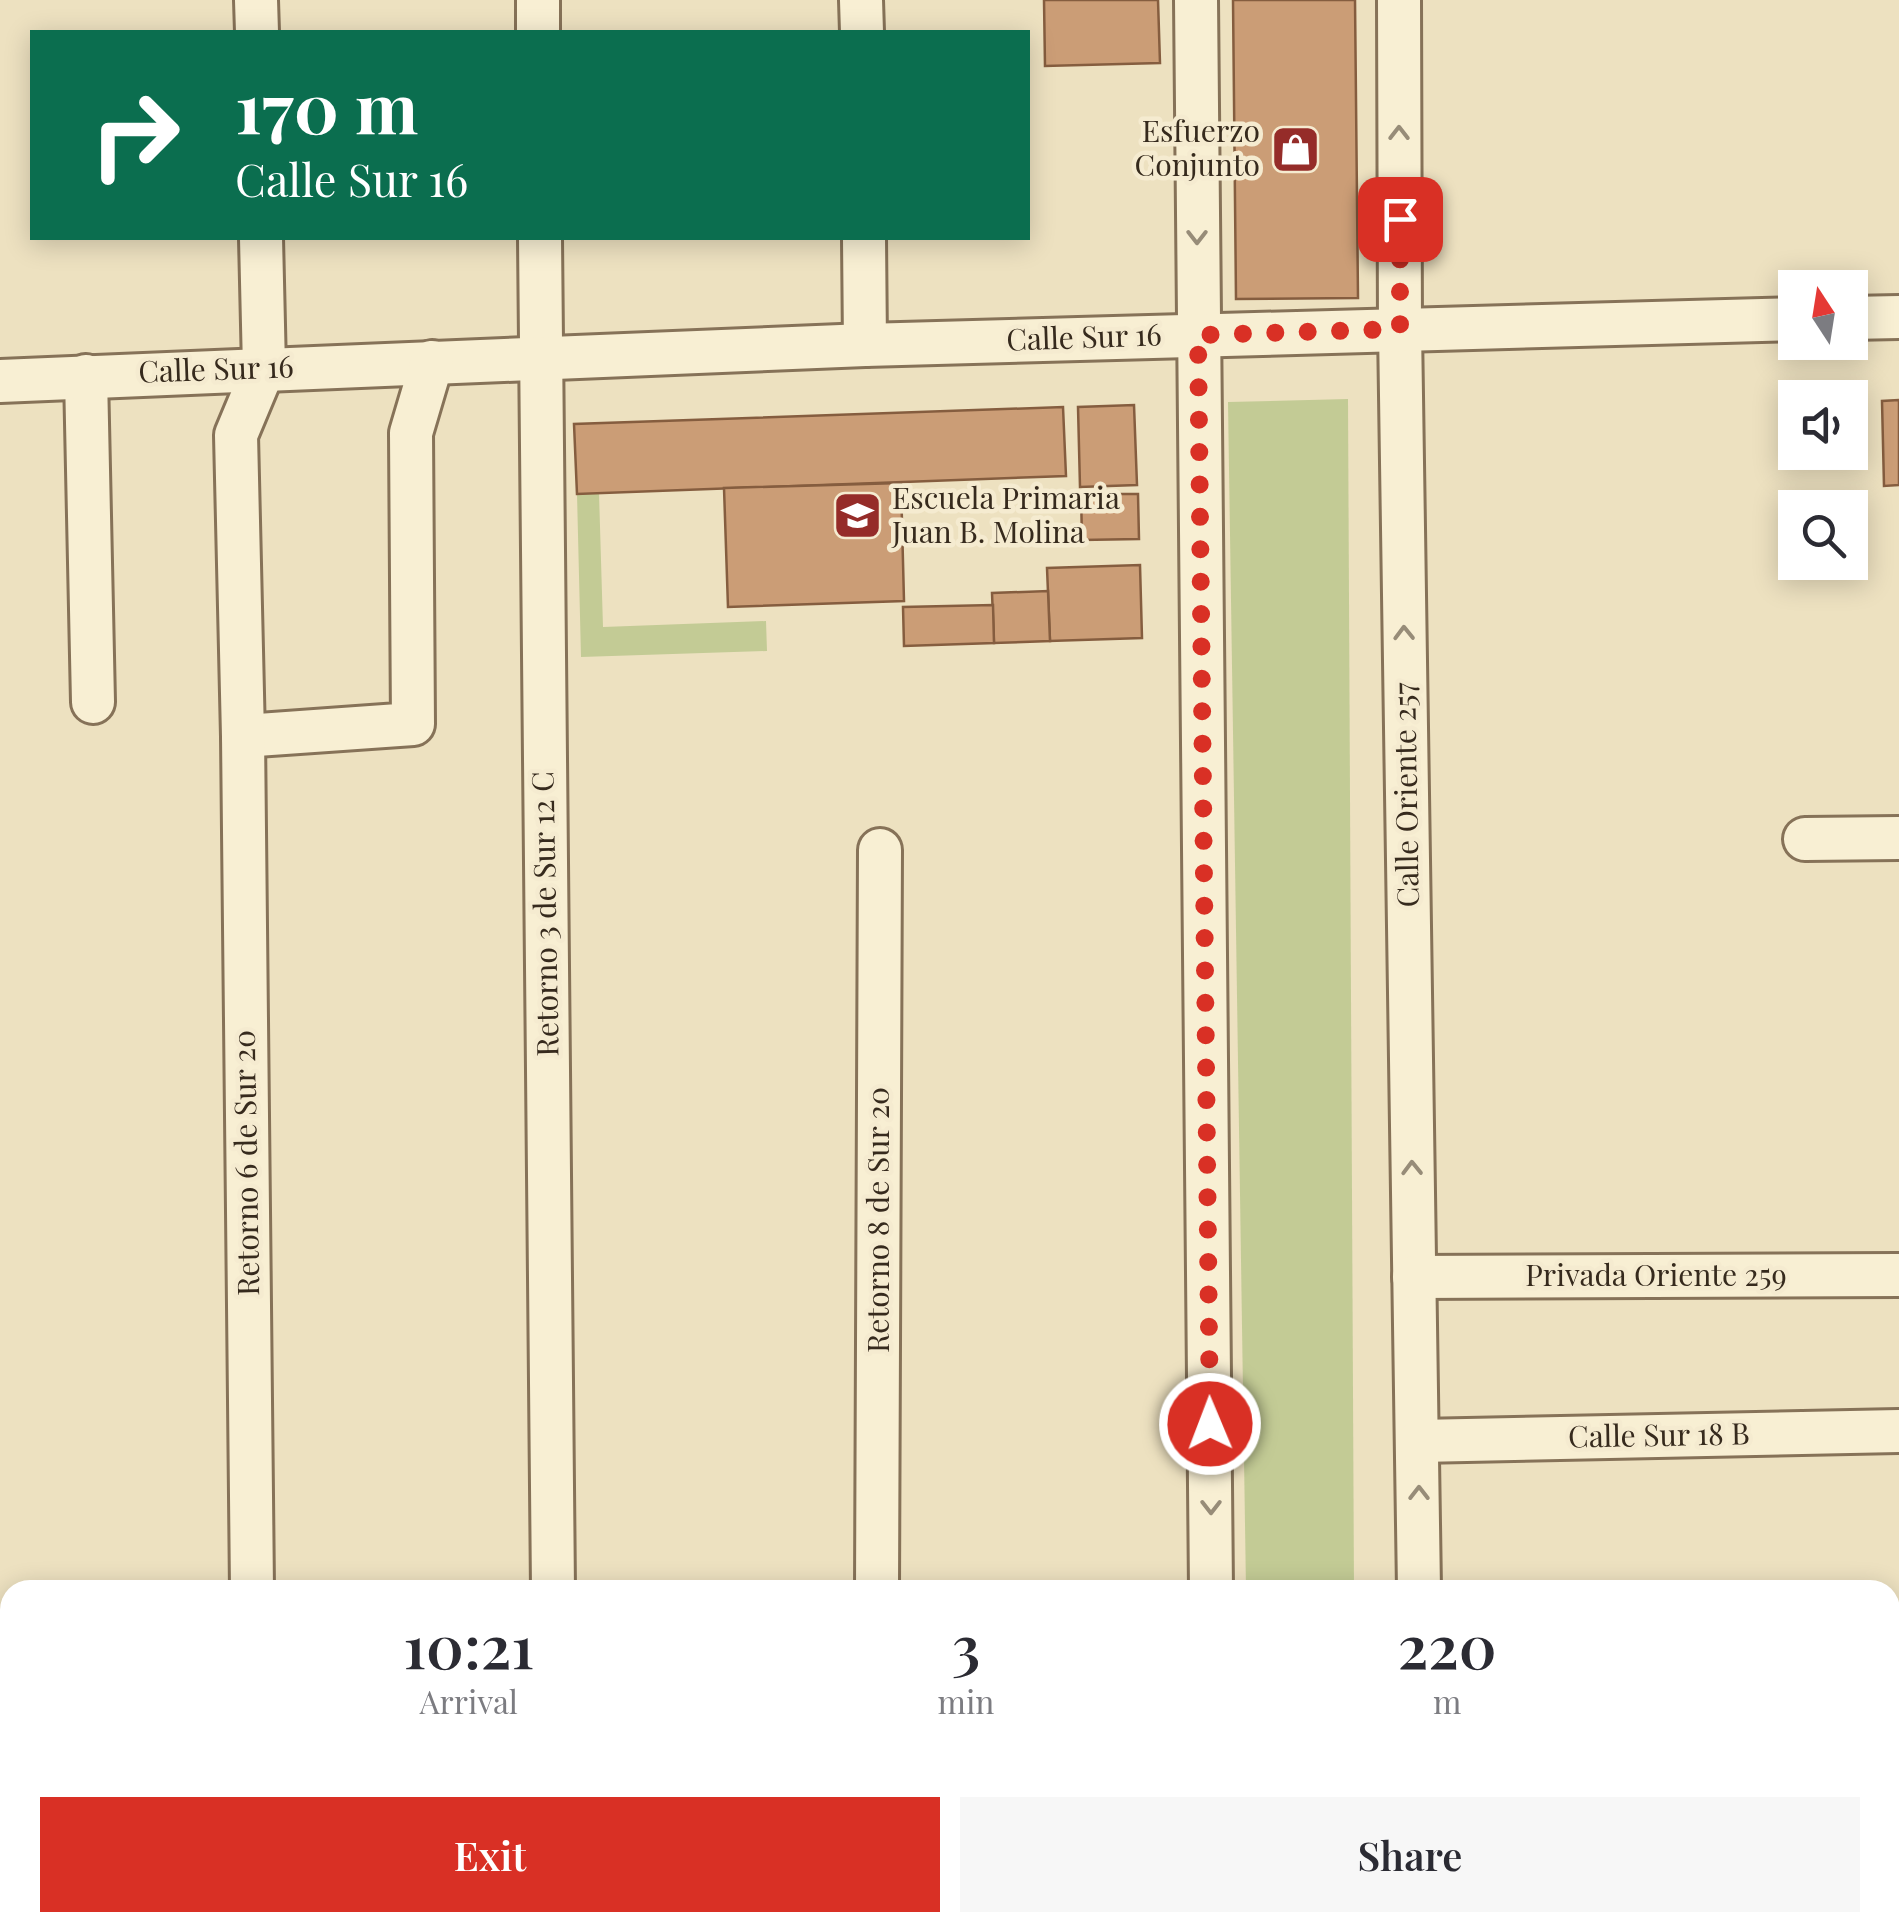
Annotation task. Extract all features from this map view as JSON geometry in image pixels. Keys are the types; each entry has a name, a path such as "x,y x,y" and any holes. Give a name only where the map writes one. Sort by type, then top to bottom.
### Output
{"street":[{"path":"256,0 257,30"},
{"path":"538,0 538,30"},
{"path":"862,0 862,30"},
{"path":"1196,0 1211,1580"},
{"name":"Calle Oriente 257","path":"1399,0 1418,1580"},
{"path":"261,240 264,368"},
{"name":"Retorno 3 de Sur 12 C","path":"540,240 553,1580"},
{"path":"864,240 865,345"},
{"path":"1868,318 1899,317"},
{"name":"Calle Sur 16","path":"0,381 865,345 1778,319"},
{"path":"243,736 413,724 411,433 432,362"},
{"name":"Retorno 6 de Sur 20","path":"252,1580 236,435 264,368"},
{"path":"86,376 93,702"},
{"path":"1805,839 1899,838"},
{"name":"Retorno 8 de Sur 20","path":"878,1580 880,850"},
{"name":"Privada Oriente 259","path":"1414,1278 1899,1275"},
{"name":"Calle Sur 18 B","path":"1419,1441 1899,1431"}],"green space":[{"path":"1348,399 1354,1580 1246,1580 1228,402"},
{"path":"599,493 603,627 766,621 767,651 581,657 577,494"}],"building":[{"path":"1044,0 1158,0 1160,63 1045,66"},
{"name":"Esfuerzo Conjunto","path":"1233,0 1355,0 1358,298 1236,299"},
{"path":"1899,400 1899,485 1884,486 1882,401"},
{"path":"1134,405 1137,485 1080,487 1078,407"},
{"path":"1063,407 1066,476 577,494 574,424"},
{"path":"901,483 904,601 728,607 724,488"},
{"path":"1081,494 1138,494 1139,539 1082,540"},
{"path":"1140,565 1142,638 1050,641 1047,568"},
{"path":"1048,591 1050,641 994,643 992,593"},
{"path":"993,605 994,643 904,646 903,607"}],"place":[{"name":"Esfuerzo Conjunto","path":"1295,149"},
{"name":"Escuela Primaria Juan B. Molina","path":"857,516"}],"route":[{"path":"1210,1424 1198,335 1400,329 1400,219"}]}
